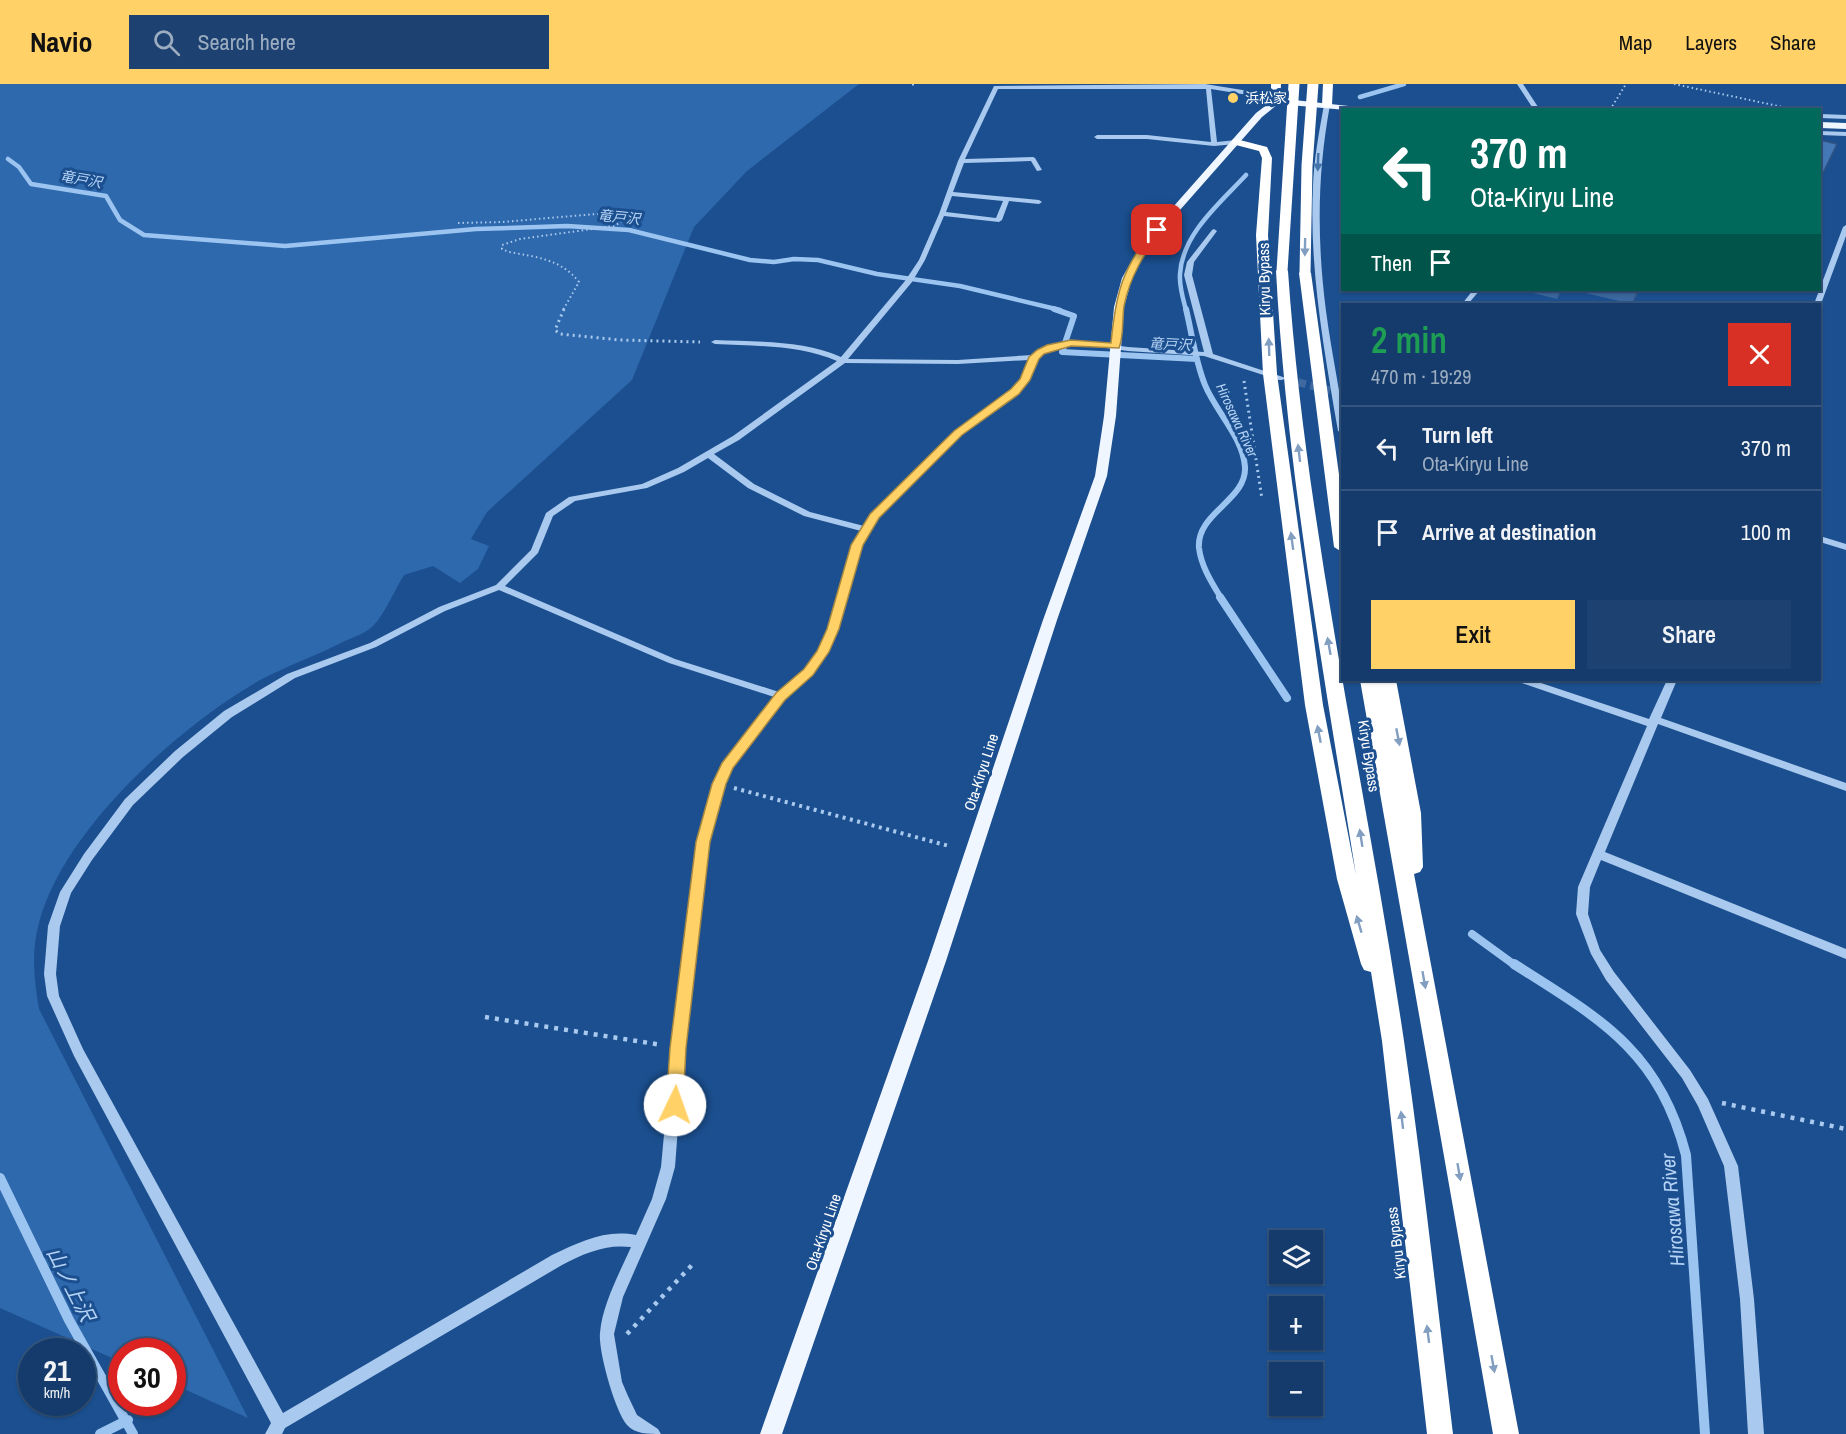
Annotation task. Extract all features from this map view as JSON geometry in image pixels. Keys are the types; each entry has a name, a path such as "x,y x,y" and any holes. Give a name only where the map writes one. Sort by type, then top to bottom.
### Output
{"highway":[{"path":"1276,84 1276,101"},
{"name":"Kiryu Bypass","path":"1294,84 1282,271 1288,368 1307,519 1393,1041 1440,1434"},
{"path":"1313,84 1306,166 1305,273 1341,540"},
{"path":"1327,105 1328,84"},
{"path":"1236,142 1263,149 1267,158 1262,235 1316,717 1347,879 1393,1041"},
{"name":"Kiryu Bypass","path":"1369,681 1506,1434"},
{"path":"1387,681 1412,813 1414,922"}],"main road":[{"path":"1276,101 1359,108"},
{"name":"Ota-Kiryu Line","path":"771,1434 937,961 1050,620 1101,477 1110,416 1119,307 1134,263 1146,243 1259,115 1276,101"},
{"path":"1821,125 1846,126"}],"street":[{"path":"1520,84 1527,84"},
{"path":"1520,84 1536,108"},
{"path":"641,1242 623,1238 603,1239 578,1250 277,1429 78,1052 53,996 50,974 54,926 66,892 129,802 179,754 228,714 291,676 373,645 442,609 499,587 535,551 549,515 572,499 644,486 710,455 843,361 908,282 922,260 950,194 961,161 993,90 1004,85 1208,86 1255,94 1276,101"},
{"path":"1208,86 1214,144"},
{"path":"1327,105 1319,145 1317,218 1321,297 1339,393 1341,418"},
{"path":"1821,116 1846,117"},
{"path":"1821,133 1846,134"},
{"path":"1097,137 1147,137 1214,144 1236,142"},
{"path":"961,161 1033,159 1039,170"},
{"path":"950,194 1039,202"},
{"path":"942,214 999,220 1006,198"},
{"path":"1817,303 1846,227"},
{"path":"1207,354 1188,275 1191,262 1214,231"},
{"path":"1837,251 1846,253"},
{"path":"1466,303 1475,291"},
{"path":"715,342 802,350 834,356 843,361 958,362 1034,357 1050,347 1084,343 1207,354 1276,376"},
{"path":"653,1434 632,1420 615,1382 607,1334 615,1298 659,1199 668,1167 678,1048 703,842 719,784 727,766 781,696 808,672 823,652 833,629 857,545 874,516 958,433 1015,391 1025,380 1034,357"},
{"path":"710,455 751,486 807,514 865,529"},
{"path":"1821,539 1846,547"},
{"path":"499,587 672,661 781,696"},
{"path":"1526,681 1653,721 1846,787"},
{"path":"1672,681 1584,887 1582,914 1595,951 1610,976 1661,1041 1703,1102 1731,1166 1747,1299 1756,1434"},
{"path":"1599,854 1846,954"}],"path":[{"path":"1611,108 1626,84"},
{"path":"1674,84 1788,108"},
{"path":"458,223 502,222 608,213 619,215 624,220 614,226 520,239 502,245 502,249 554,261 568,267 574,274 579,282 570,302 556,323 555,330 560,334 620,340 715,342"},
{"path":"1242,365 1262,499"},
{"path":"719,784 949,846"},
{"path":"485,1017 678,1048"},
{"path":"1703,1102 1727,1103 1846,1129"},
{"path":"610,1352 692,1265"}],"shaded area":[{"path":"0,84 859,84 747,171 694,227 632,380 487,512 471,539 489,546 478,569 460,583 433,566 404,575 382,615 370,628 360,635 262,679 196,723 129,783 98,817 72,852 52,888 39,923 35,945 35,977 39,1009 248,1418 186,1390 186,1338 108,1338 108,1356 96,1351 96,1338 67,1338 0,1308"}],"building":[{"path":"1821,140 1837,144 1821,177"}],"waterway":[{"name":"Hirosawa River","path":"1360,97 1404,84"},
{"name":"竜戸沢","path":"8,159 19,167 31,184 106,196 120,220 144,235 285,246 476,229 567,226 629,230 750,260 774,262 794,259 818,260 877,274 960,286 1060,310"},
{"name":"Hirosawa River","path":"1186,310 1180,279 1182,259 1188,245 1204,220 1246,175"},
{"name":"竜戸沢","path":"1054,309 1074,316 1062,352 1197,359"},
{"name":"Hirosawa River","path":"1186,309 1197,359"},
{"name":"Hirosawa River","path":"1197,359 1205,385 1239,445 1245,467 1238,489 1205,525 1200,536 1199,548 1202,561 1221,598"},
{"name":"Hirosawa River","path":"1220,597 1287,698"},
{"name":"Hirosawa River","path":"1472,934 1516,966"},
{"name":"Hirosawa River","path":"1514,964 1599,1020 1622,1040 1660,1088 1674,1119 1686,1155 1705,1434"},
{"name":"山ノ上沢","path":"0,1178 69,1320 126,1421"},
{"path":"100,1434 126,1421"},
{"name":"山ノ上沢","path":"126,1421 133,1434"}],"tunnel":[{"path":"1286,379 1335,392"}],"place":[{"name":"浜松家","path":"1233,98"}],"route":[{"path":"675,1105 678,1048 703,842 719,784 727,766 781,696 808,672 823,652 833,629 857,545 874,516 968,424 988,413 1015,391 1025,380 1034,357 1041,352 1050,347 1071,343 1116,346 1119,307 1127,278 1139,254 1157,230"}]}
